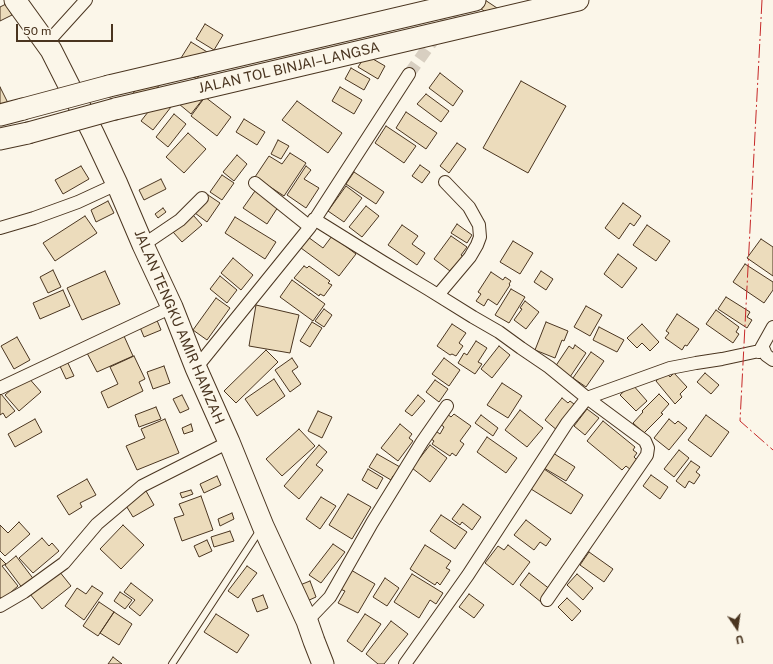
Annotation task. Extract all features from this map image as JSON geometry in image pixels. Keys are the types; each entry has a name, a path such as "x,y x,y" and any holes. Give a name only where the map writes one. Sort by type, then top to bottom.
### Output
{"highway":[{"name":"JALAN TENGKU AMIR HAMZAH","path":"15,0 47,43 63,72 117,184 172,307 196,368 229,442 263,526 307,621 323,664"},
{"name":"JALAN TOL BINJAI–LANGSA","path":"0,115 109,86 475,0"},
{"name":"JALAN TOL BINJAI–LANGSA","path":"0,140 115,109 578,0"}],"street":[{"path":"47,43 86,0"},
{"path":"196,368 312,223 408,74"},
{"path":"438,295 470,256 480,237 479,225 469,207 445,182"},
{"path":"255,183 312,223 383,262 499,332 549,367 587,398 645,441 648,448 647,455 547,600"},
{"path":"0,228 34,218 78,202 117,184"},
{"path":"143,245 180,220 202,198"},
{"path":"0,388 172,307"},
{"path":"764,350 759,352 773,326"},
{"path":"405,664 472,568 567,424 587,398 670,368 764,350"},
{"path":"764,350 766,355 773,360"},
{"path":"307,621 330,597 372,523 422,442 447,406"},
{"path":"0,606 24,592 64,563 97,524 142,486 229,442"}],"lane":[{"path":"172,664 263,526"}],"building":[{"path":"485,0 500,10 495,18 475,5"},
{"path":"6,4 12,15 0,21 0,7"},
{"path":"205,24 223,35 214,50 196,39"},
{"path":"191,42 212,55 197,79 176,66"},
{"path":"366,55 385,66 378,79 358,67"},
{"path":"351,68 370,79 364,90 345,79"},
{"path":"149,73 161,83 142,106 131,96"},
{"path":"440,73 463,91 453,106 429,88"},
{"path":"521,81 566,106 528,173 483,148"},
{"path":"0,87 9,105 0,109"},
{"path":"340,87 362,100 354,114 332,101"},
{"path":"210,90 191,114 179,104"},
{"path":"426,94 449,111 441,122 417,104"},
{"path":"205,97 231,117 217,136 191,116"},
{"path":"159,98 171,107 153,130 141,121"},
{"path":"297,101 342,133 328,153 282,120"},
{"path":"406,112 437,133 426,149 396,128"},
{"path":"174,114 186,124 168,147 156,137"},
{"path":"244,119 265,132 257,145 236,132"},
{"path":"386,126 416,146 404,163 375,143"},
{"path":"188,133 206,149 184,173 166,157"},
{"path":"278,140 289,146 281,159 271,154"},
{"path":"457,143 466,149 449,173 440,166"},
{"path":"290,153 306,163 284,196 255,177 269,156 282,164"},
{"path":"237,155 247,164 234,181 223,172"},
{"path":"420,165 430,172 422,183 412,176"},
{"path":"81,166 89,179 63,194 55,180"},
{"path":"306,166 311,170 304,179 319,188 306,208 287,195"},
{"path":"354,172 384,192 376,204 346,184"},
{"path":"222,175 234,183 222,200 210,192"},
{"path":"161,179 166,189 144,200 139,190"},
{"path":"346,186 362,198 344,222 328,211"},
{"path":"255,191 278,207 267,224 243,208"},
{"path":"208,195 220,203 207,222 195,213"},
{"path":"108,201 114,213 96,222 91,210"},
{"path":"623,203 641,216 634,226 630,223 619,239 605,228"},
{"path":"366,206 379,216 362,237 349,227"},
{"path":"163,208 166,212 158,218 155,214"},
{"path":"193,215 202,225 182,242 173,232"},
{"path":"85,216 97,233 55,261 43,243"},
{"path":"235,217 276,242 265,259 225,233"},
{"path":"457,224 472,235 467,243 451,233"},
{"path":"402,225 418,236 412,244 425,253 417,265 388,245"},
{"path":"647,225 670,241 656,261 633,245"},
{"path":"332,236 356,254 339,276 301,248 308,237 323,248"},
{"path":"451,236 467,247 461,255 465,258 457,269 454,266 450,271 434,259"},
{"path":"761,239 773,247 773,276 747,258"},
{"path":"513,241 533,253 520,274 500,262"},
{"path":"618,254 637,268 622,288 604,274"},
{"path":"233,258 253,275 241,290 221,273"},
{"path":"745,264 773,282 773,290 764,303 733,282"},
{"path":"304,266 307,268 309,266 330,281 328,283 332,285 324,296 320,294 319,296 294,278"},
{"path":"53,270 61,287 48,293 40,277"},
{"path":"105,271 120,304 82,320 67,288"},
{"path":"541,271 553,279 546,290 534,282"},
{"path":"491,272 503,280 505,277 511,281 497,305 488,299 484,306 476,301 481,294 478,292"},
{"path":"220,276 237,290 227,303 210,289"},
{"path":"292,280 325,304 313,321 280,297"},
{"path":"511,289 525,297 509,323 495,315"},
{"path":"63,290 70,306 40,319 33,303"},
{"path":"726,297 750,312 747,317 752,320 747,328 718,309"},
{"path":"216,298 230,308 207,340 193,330"},
{"path":"525,301 539,312 526,329 514,320 522,309 520,308"},
{"path":"256,305 299,315 290,353 249,346"},
{"path":"586,306 602,315 590,336 574,327"},
{"path":"324,309 332,315 324,327 315,321"},
{"path":"716,310 739,327 736,332 739,334 733,343 706,324"},
{"path":"677,314 699,329 687,346 685,345 682,350 665,338 669,333 666,331"},
{"path":"156,318 161,330 144,337 139,325"},
{"path":"312,322 322,328 310,347 300,341"},
{"path":"546,322 568,331 564,341 562,340 555,358 535,350"},
{"path":"452,324 466,333 459,343 463,346 456,356 452,354 450,355 437,346"},
{"path":"642,324 659,342 650,351 642,343 637,348 627,338"},
{"path":"599,327 624,340 617,352 593,340"},
{"path":"124,336 133,356 97,372 87,353"},
{"path":"17,337 30,360 14,369 1,346"},
{"path":"476,341 487,348 478,362 482,364 475,374 458,363 464,353 467,355"},
{"path":"575,345 586,353 568,380 553,370 569,346 573,349"},
{"path":"499,346 510,355 492,378 481,369"},
{"path":"266,350 278,362 236,403 224,391"},
{"path":"591,352 604,361 586,387 573,378"},
{"path":"134,356 145,379 139,382 143,391 108,408 101,392 118,384 110,367"},
{"path":"292,358 298,367 292,371 301,384 290,392 275,370"},
{"path":"444,358 460,370 449,386 432,374"},
{"path":"67,361 74,376 66,379 59,364"},
{"path":"164,366 170,383 153,389 147,372"},
{"path":"666,372 670,377 674,373 687,387 680,394 682,397 675,404 656,381"},
{"path":"705,373 719,385 711,394 697,382"},
{"path":"27,376 41,392 19,411 5,395"},
{"path":"274,379 285,396 257,416 245,399"},
{"path":"435,380 448,389 439,402 426,392"},
{"path":"502,383 522,396 508,418 487,405"},
{"path":"632,384 647,401 636,411 620,395"},
{"path":"1,394 15,411 6,418 3,413 0,415"},
{"path":"659,394 669,404 661,413 663,414 644,433 633,423 643,412 642,411"},
{"path":"182,395 189,409 180,413 173,399"},
{"path":"418,395 425,401 412,416 405,411"},
{"path":"562,398 568,403 570,401 578,407 558,431 545,420"},
{"path":"156,407 161,419 139,427 135,415"},
{"path":"587,409 599,418 585,435 574,426"},
{"path":"520,410 543,428 527,447 505,430"},
{"path":"318,411 332,417 322,438 308,431"},
{"path":"446,413 451,417 454,414 471,426 460,441 464,444 456,456 452,453 450,456 432,444 434,441 427,436 433,429 440,434 444,427 439,423"},
{"path":"481,415 498,428 493,436 475,423"},
{"path":"706,415 729,432 711,457 688,440"},
{"path":"35,419 42,432 15,447 8,434"},
{"path":"165,419 179,453 137,470 126,446 145,438 141,429"},
{"path":"669,419 675,424 678,421 687,428 669,450 654,438"},
{"path":"603,421 635,447 633,450 637,453 634,457 638,461 631,470 626,466 622,470 587,441"},
{"path":"191,424 193,431 184,434 182,428"},
{"path":"400,424 412,434 409,438 413,441 398,461 381,448"},
{"path":"299,429 315,446 282,476 266,459"},
{"path":"487,437 517,458 506,473 477,452"},
{"path":"319,445 327,452 316,465 323,470 299,499 284,486"},
{"path":"430,445 447,458 430,482 412,468"},
{"path":"679,450 689,458 674,477 664,469"},
{"path":"553,453 575,467 566,481 544,468"},
{"path":"377,454 400,467 391,480 369,467"},
{"path":"691,461 700,467 696,472 700,475 694,484 689,481 685,488 676,481"},
{"path":"368,469 383,478 377,489 362,480"},
{"path":"544,469 583,495 571,514 531,489"},
{"path":"651,475 668,487 660,499 643,486"},
{"path":"217,476 221,485 204,493 200,484"},
{"path":"87,479 96,495 80,503 82,507 69,515 57,496"},
{"path":"191,490 193,494 182,498 180,493"},
{"path":"146,491 154,505 133,517 125,504"},
{"path":"348,494 371,507 352,539 329,525"},
{"path":"201,496 213,530 182,541 174,518 184,515 179,504"},
{"path":"321,497 336,506 320,529 306,519"},
{"path":"463,504 481,517 472,530 462,522 460,525 452,519"},
{"path":"232,513 234,519 220,526 218,519"},
{"path":"441,515 467,532 455,549 430,531"},
{"path":"526,520 551,539 546,546 540,542 534,550 514,535"},
{"path":"19,522 30,534 5,556 0,551 0,525 8,533"},
{"path":"123,525 144,545 121,569 100,549"},
{"path":"230,531 234,541 214,547 211,537"},
{"path":"42,538 49,546 52,543 59,551 33,573 19,558"},
{"path":"207,540 212,551 199,557 194,546"},
{"path":"333,544 345,552 321,583 309,575"},
{"path":"425,545 451,561 446,568 450,570 440,585 437,582 435,585 410,569"},
{"path":"508,545 530,562 513,585 485,563 498,546 504,550"},
{"path":"589,552 613,569 604,582 580,565"},
{"path":"16,556 35,581 23,589 5,565"},
{"path":"0,558 6,564 2,566 18,586 2,600 0,597"},
{"path":"247,566 257,573 238,598 228,591"},
{"path":"351,570 375,584 358,613 338,603 345,591 340,589"},
{"path":"59,571 71,586 42,609 30,594"},
{"path":"529,573 551,590 541,602 520,585"},
{"path":"412,574 443,593 436,604 430,600 419,618 394,602"},
{"path":"577,574 593,588 583,600 567,585"},
{"path":"385,578 399,588 387,606 373,597"},
{"path":"310,581 316,597 307,601 300,585"},
{"path":"131,583 153,600 140,616 129,607 135,600 124,592"},
{"path":"92,586 103,593 84,620 65,606 77,588 86,594"},
{"path":"120,592 132,600 125,609 114,601"},
{"path":"469,594 484,605 474,618 459,607"},
{"path":"263,595 268,608 257,612 252,599"},
{"path":"567,598 581,611 572,621 558,607"},
{"path":"99,602 114,612 98,636 83,626"},
{"path":"114,612 132,624 119,645 100,633"},
{"path":"216,614 249,635 237,653 204,632"},
{"path":"365,614 381,624 362,652 347,641"},
{"path":"391,621 408,634 384,664 378,664 366,654"},
{"path":"113,657 122,664 108,664"}],"tunnel":[{"path":"409,74 459,4"}],"power":[{"path":"762,0 740,421 773,450"}]}
